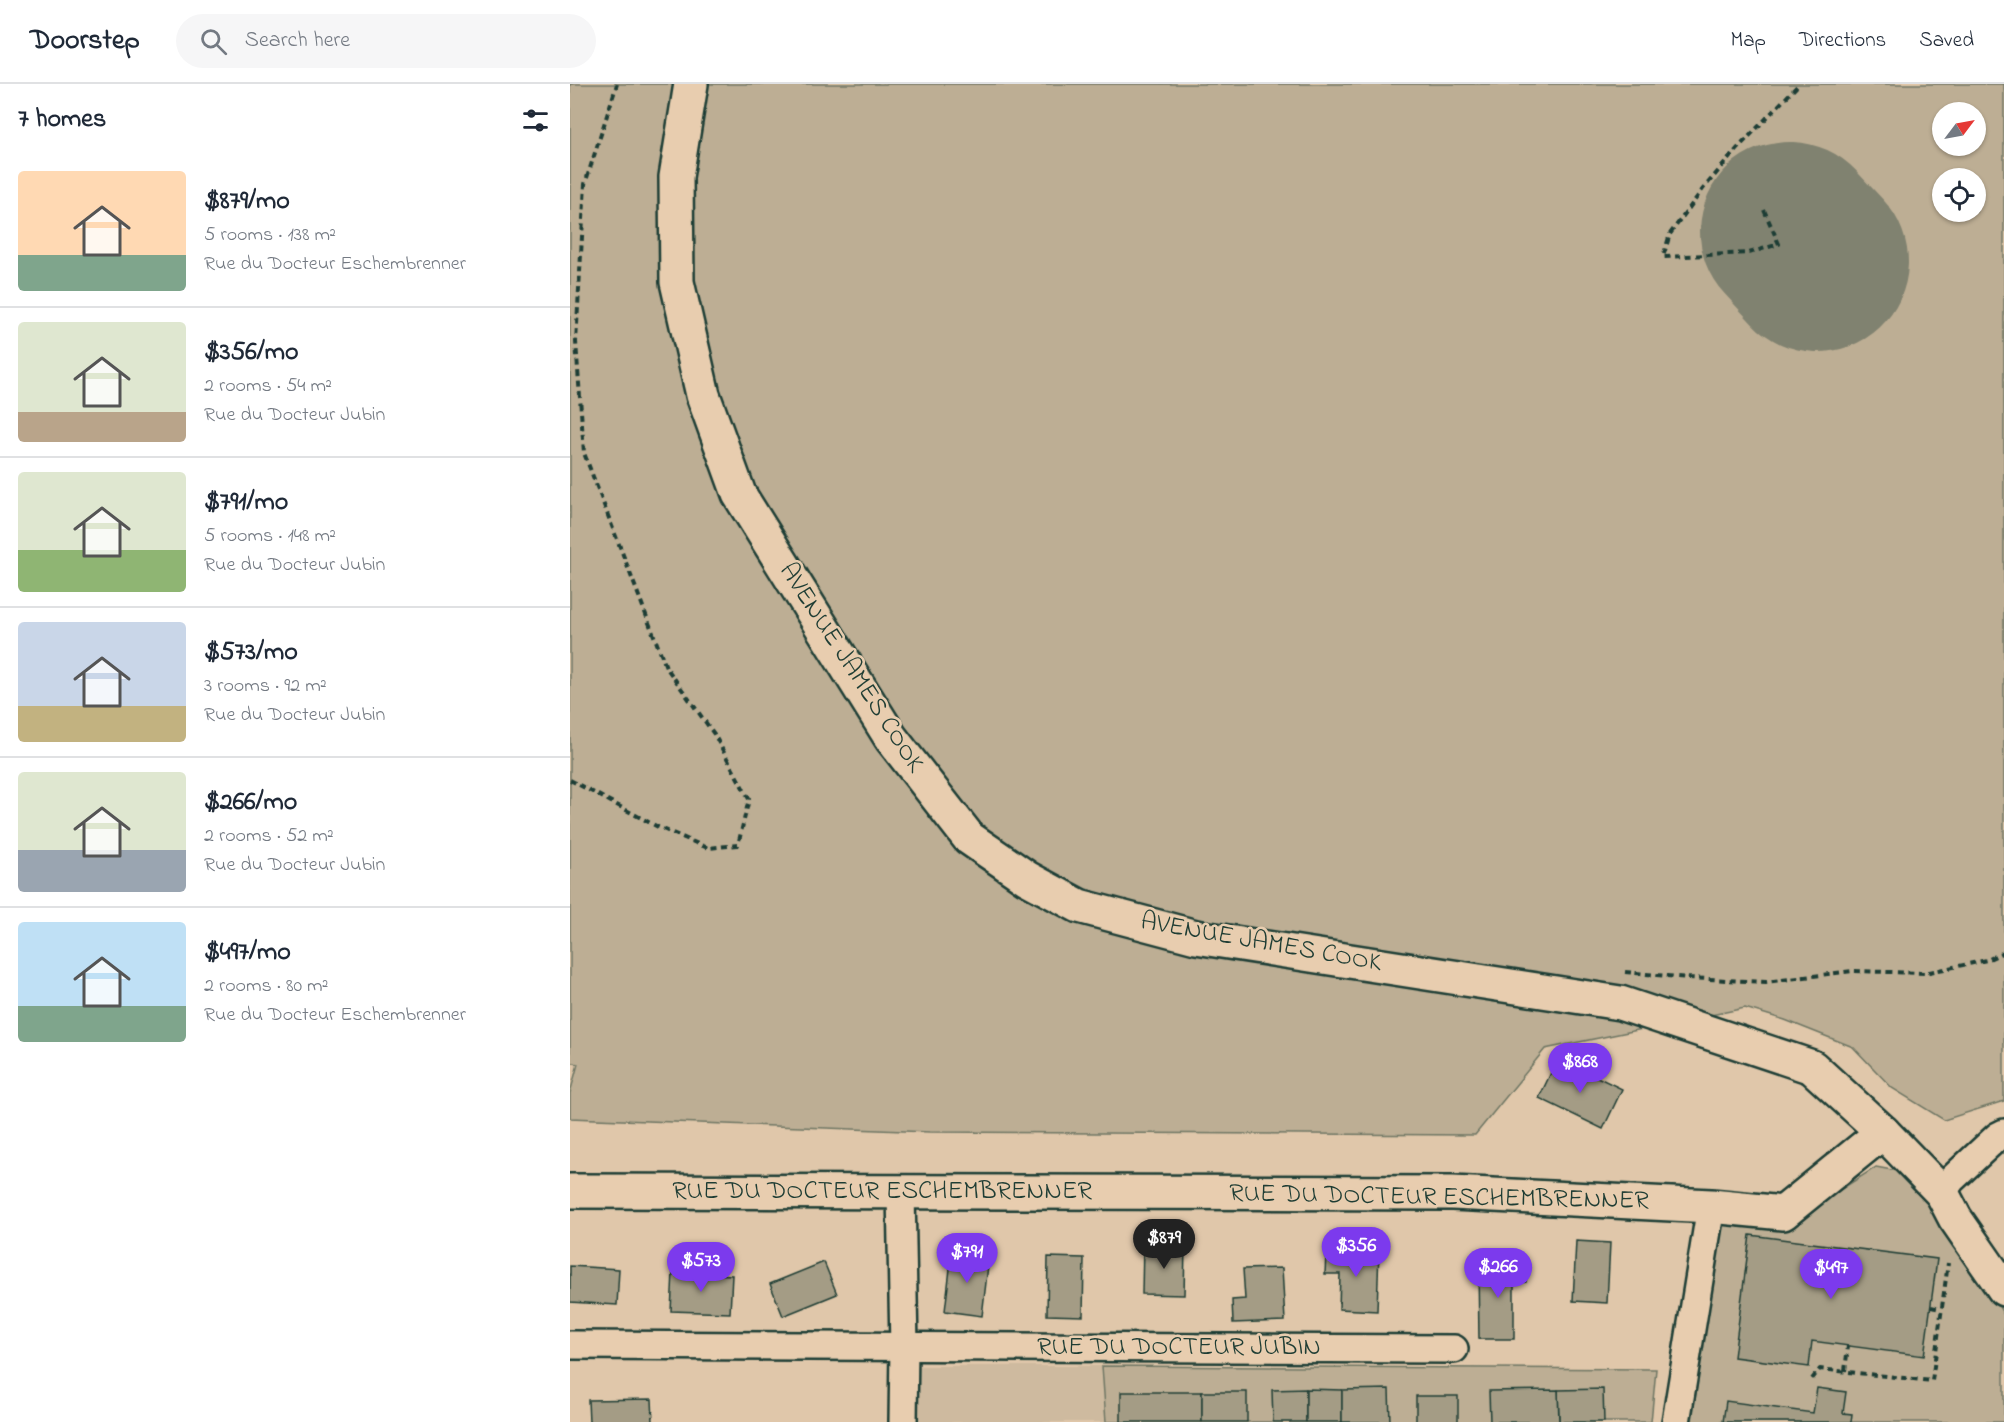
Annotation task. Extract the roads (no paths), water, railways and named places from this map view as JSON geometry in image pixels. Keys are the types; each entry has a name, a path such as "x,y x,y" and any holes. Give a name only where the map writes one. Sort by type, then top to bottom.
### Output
{"main road":[{"name":"AVENUE JAMES COOK","path":"691,84 676,177 677,282 703,394 739,494 891,738 969,838 1027,878 1079,906 1185,934 1620,1003 1812,1066 1883,1132 1948,1205 2004,1288"},
{"name":"RUE DU DOCTEUR ESCHEMBRENNER","path":"570,1191 1452,1193 1710,1206 1783,1213 1883,1132"}],"street":[{"path":"1948,1205 1951,1180 1998,1136 2004,1134"},
{"path":"901,1193 903,1422"},
{"path":"1676,1422 1710,1206"},
{"name":"RUE DU DOCTEUR JUBIN","path":"570,1345 1454,1349"}]}
